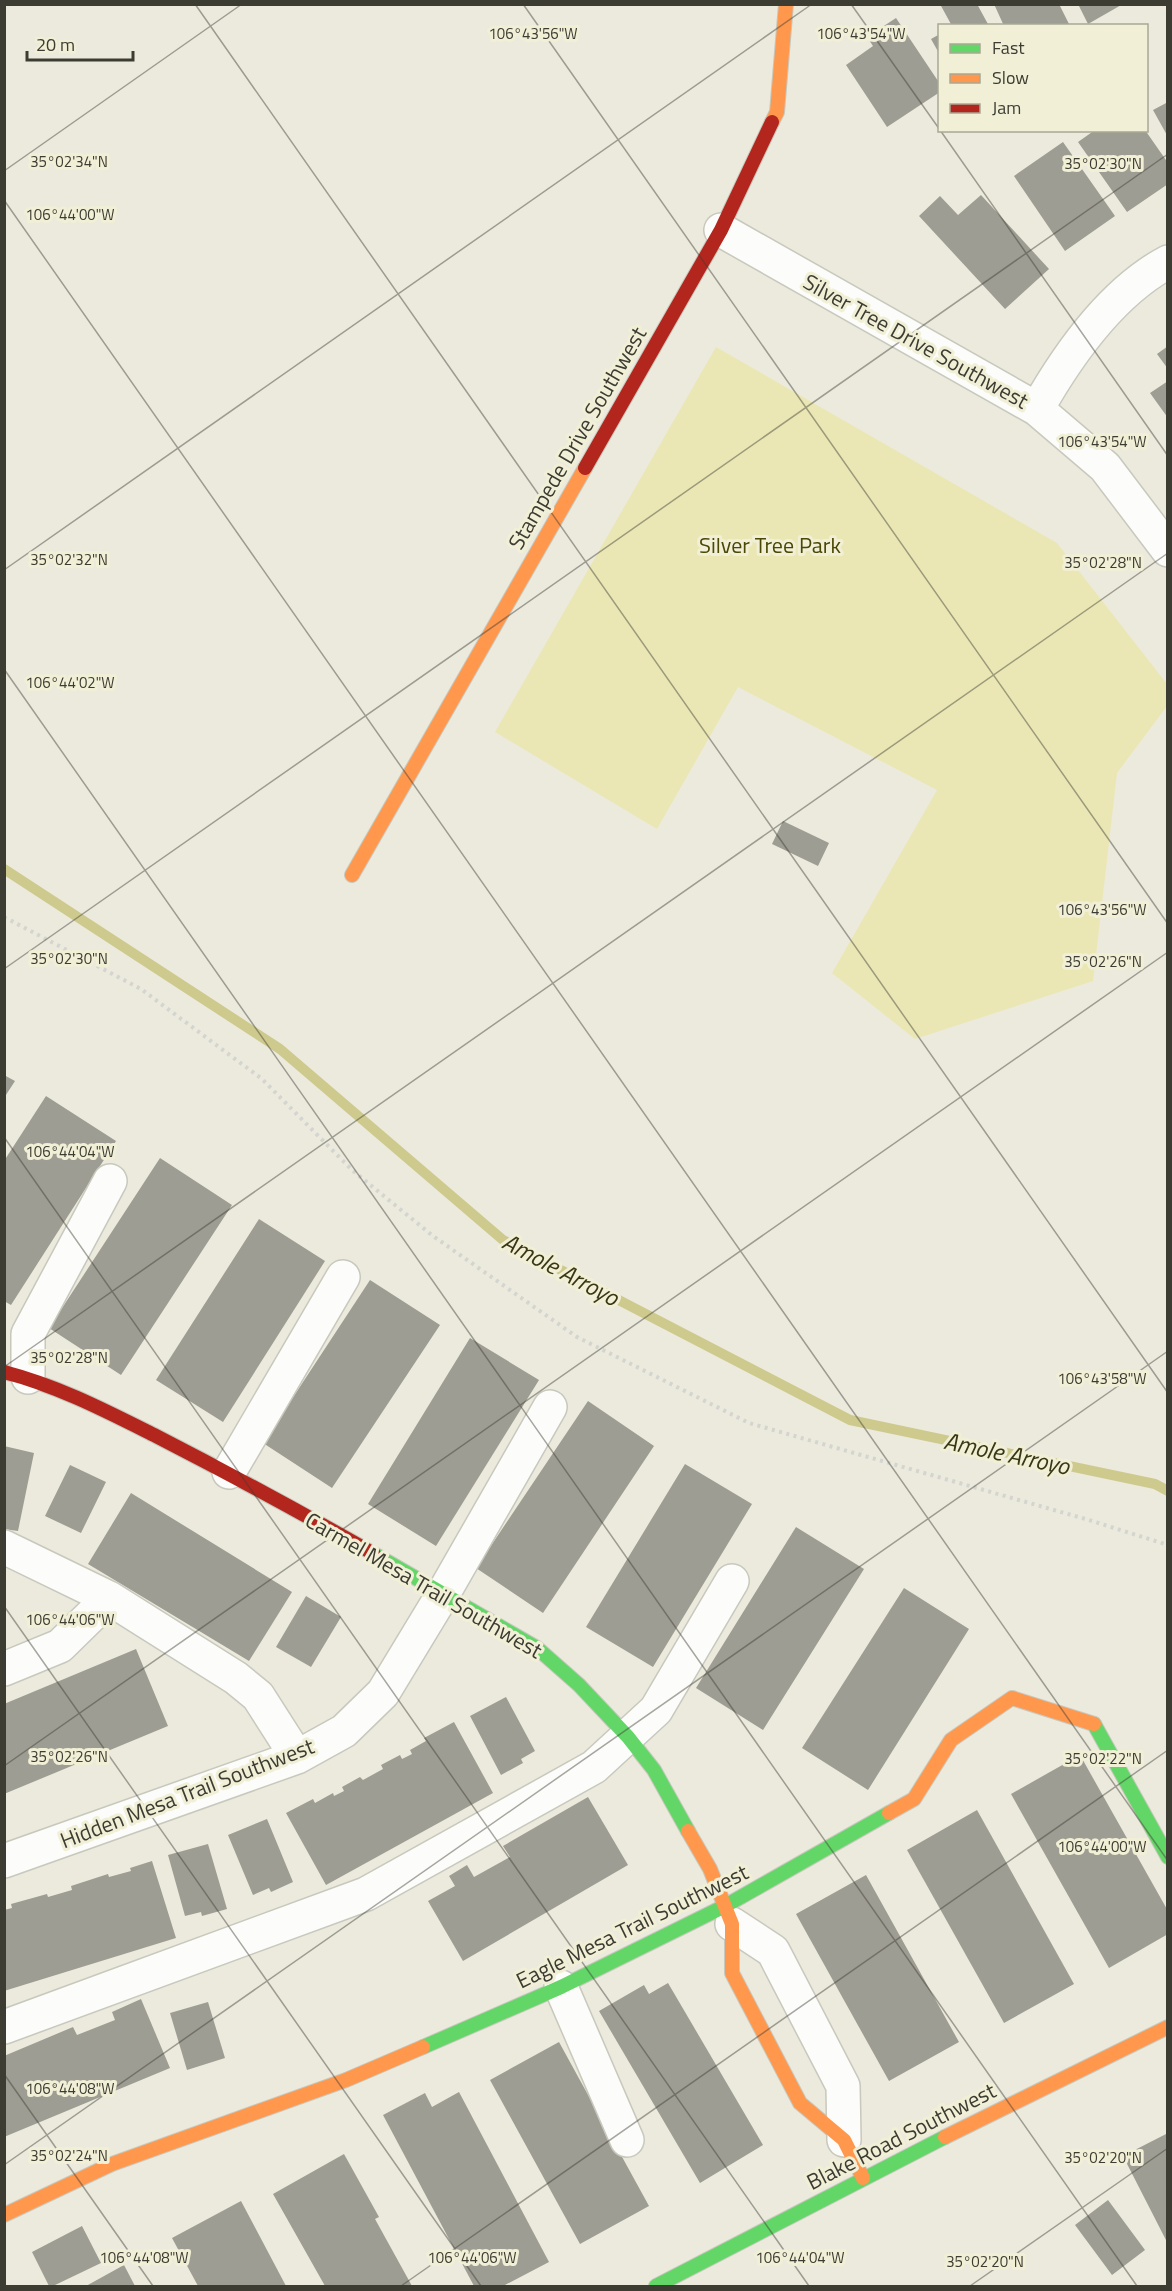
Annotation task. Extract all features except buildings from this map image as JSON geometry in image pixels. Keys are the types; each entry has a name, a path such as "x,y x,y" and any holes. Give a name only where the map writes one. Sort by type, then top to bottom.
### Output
{"street":[{"name":"Stampede Drive Southwest","path":"352,875 720,230 777,112 786,4"},
{"name":"Silver Tree Drive Southwest","path":"720,230 1037,410 1105,467 1167,550"},
{"path":"1037,410 1059,370 1100,318 1151,271 1167,262"},
{"path":"16,1374 28,1334 110,1181"},
{"path":"229,1472 343,1277"},
{"name":"Carmel Mesa Trail Southwest","path":"16,1374 98,1408 229,1472 537,1648 579,1685 628,1737 654,1770 710,1869 728,1915 732,1973 800,2103 844,2140 863,2178"},
{"name":"Hidden Mesa Trail Southwest","path":"4,1861 297,1756 344,1731 383,1693 443,1594 550,1407"},
{"path":"4,1547 109,1598 236,1678 258,1696 297,1756"},
{"path":"4,2027 366,1894 594,1767 656,1710 732,1581"},
{"path":"4,1669 60,1646 109,1598"},
{"name":"Eagle Mesa Trail Southwest","path":"4,2216 112,2164 346,2080 728,1915 914,1799 951,1740 1012,1698 1095,1724 1167,1857"},
{"name":"Carmel Mesa Trail Southwest","path":"728,1915 773,1951 843,2086 844,2140"},
{"path":"561,1987 627,2140"},
{"path":"763,2032 803,2010"},
{"name":"Blake Road Southwest","path":"656,2286 863,2178 1167,2027"}],"path":[{"path":"4,917 141,989 262,1080 352,1170 415,1221 577,1337 749,1423 1089,1520 1167,1545"}],"green space":[{"name":"Silver Tree Park","path":"716,347 1057,543 1167,684 1167,706 1117,773 1093,981 915,1039 832,973 937,790 738,687 657,829 495,732"}],"waterway":[{"name":"Amole Arroyo","path":"4,869 280,1049 503,1240 850,1420 1155,1484 1168,1491"}],"traffic: fast":[{"path":"374,1554 537,1648 579,1685 628,1737 654,1770 688,1831"},
{"path":"1094,1724 1168,1857"},
{"path":"423,2047 561,1987 725,1906 889,1813"},
{"path":"656,2286 945,2137"}],"traffic: slow":[{"path":"772,122 777,112 786,4"},
{"path":"352,875 585,468"},
{"path":"889,1813 914,1799 951,1740 1012,1698 1094,1724"},
{"path":"688,1831 710,1869 732,1924 732,1973 800,2103 844,2140 863,2178"},
{"path":"945,2137 1168,2027"},
{"path":"4,2215 112,2164 346,2080 423,2047"}],"traffic: jam":[{"path":"585,468 721,230 772,122"},
{"path":"4,1372 63,1392 119,1417 239,1479 374,1554"}]}
